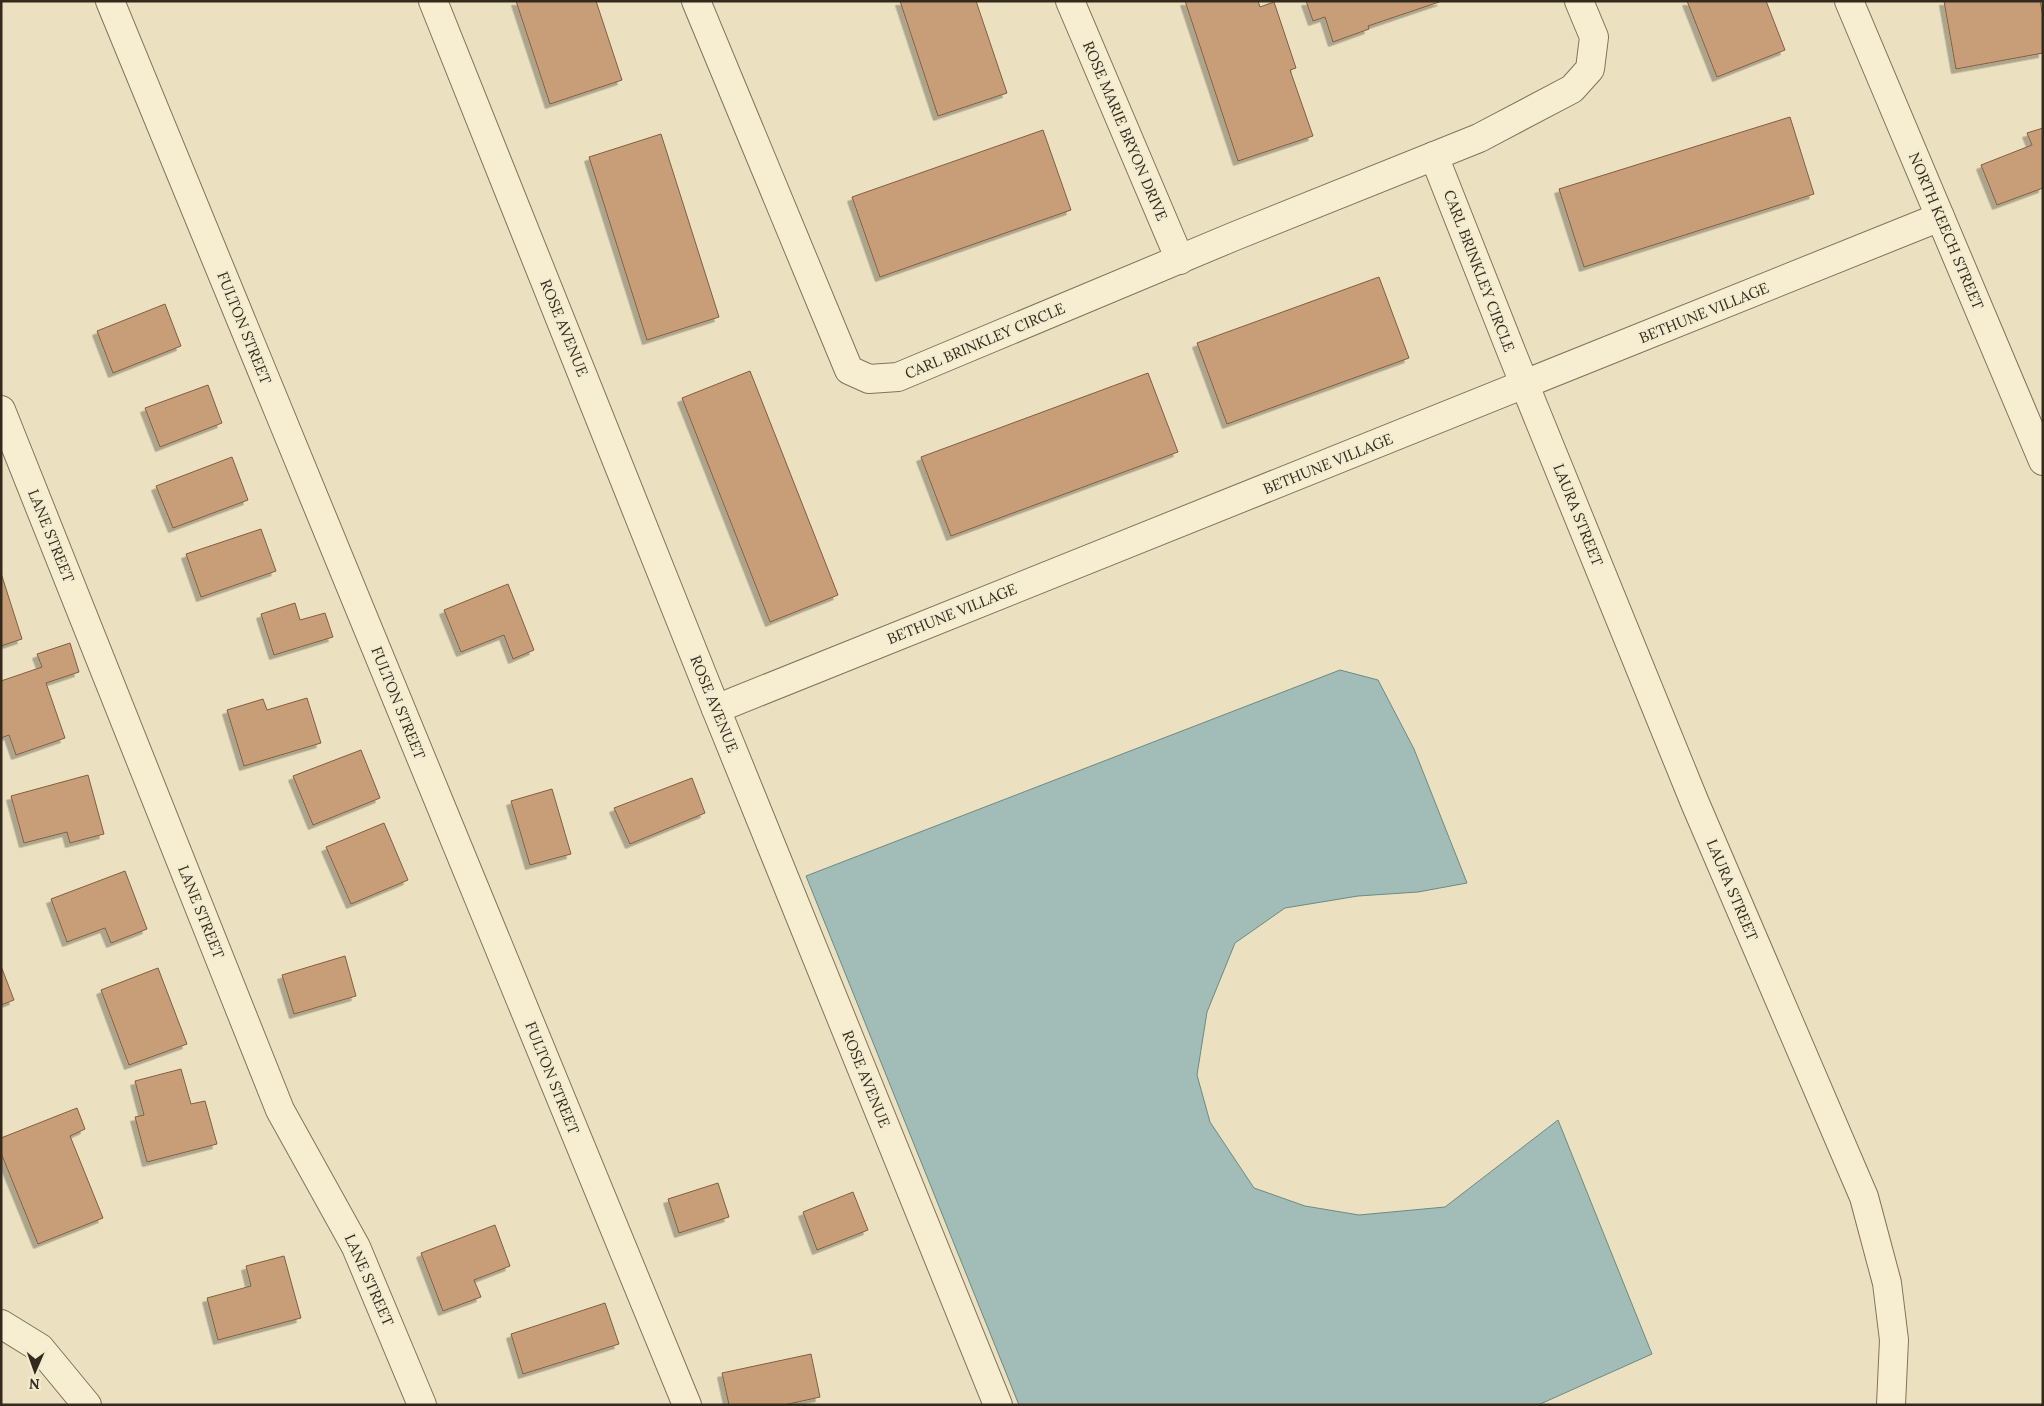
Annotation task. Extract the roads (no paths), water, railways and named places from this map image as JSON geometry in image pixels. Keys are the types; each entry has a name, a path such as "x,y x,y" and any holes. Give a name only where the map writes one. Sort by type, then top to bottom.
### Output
{"street":[{"name":"FULTON STREET","path":"110,1 687,1405"},
{"name":"ROSE AVENUE","path":"434,1 716,709 998,1405"},
{"name":"CARL BRINKLEY CIRCLE","path":"696,1 849,370 869,380 898,377 1479,138 1572,89 1590,69 1594,37 1579,1"},
{"name":"ROSE MARIE BRYON DRIVE","path":"1070,1 1180,260"},
{"name":"NORTH KEECH STREET","path":"1849,1 2043,462"},
{"name":"CARL BRINKLEY CIRCLE","path":"1434,156 1525,385"},
{"name":"BETHUNE VILLAGE","path":"716,709 1940,217"},
{"name":"LAURA STREET","path":"1525,385 1695,803 1864,1197 1887,1283 1894,1340 1891,1405"},
{"name":"LANE STREET","path":"1,410 280,1110 356,1247 422,1405"},
{"path":"1,1324 40,1348 88,1405"}],"water":[{"path":"1340,670 1378,680 1414,749 1467,883 1418,892 1358,896 1285,908 1235,943 1207,1012 1197,1075 1210,1122 1254,1188 1305,1206 1359,1215 1445,1207 1558,1120 1652,1354 1538,1405 1019,1405 806,876"}]}
